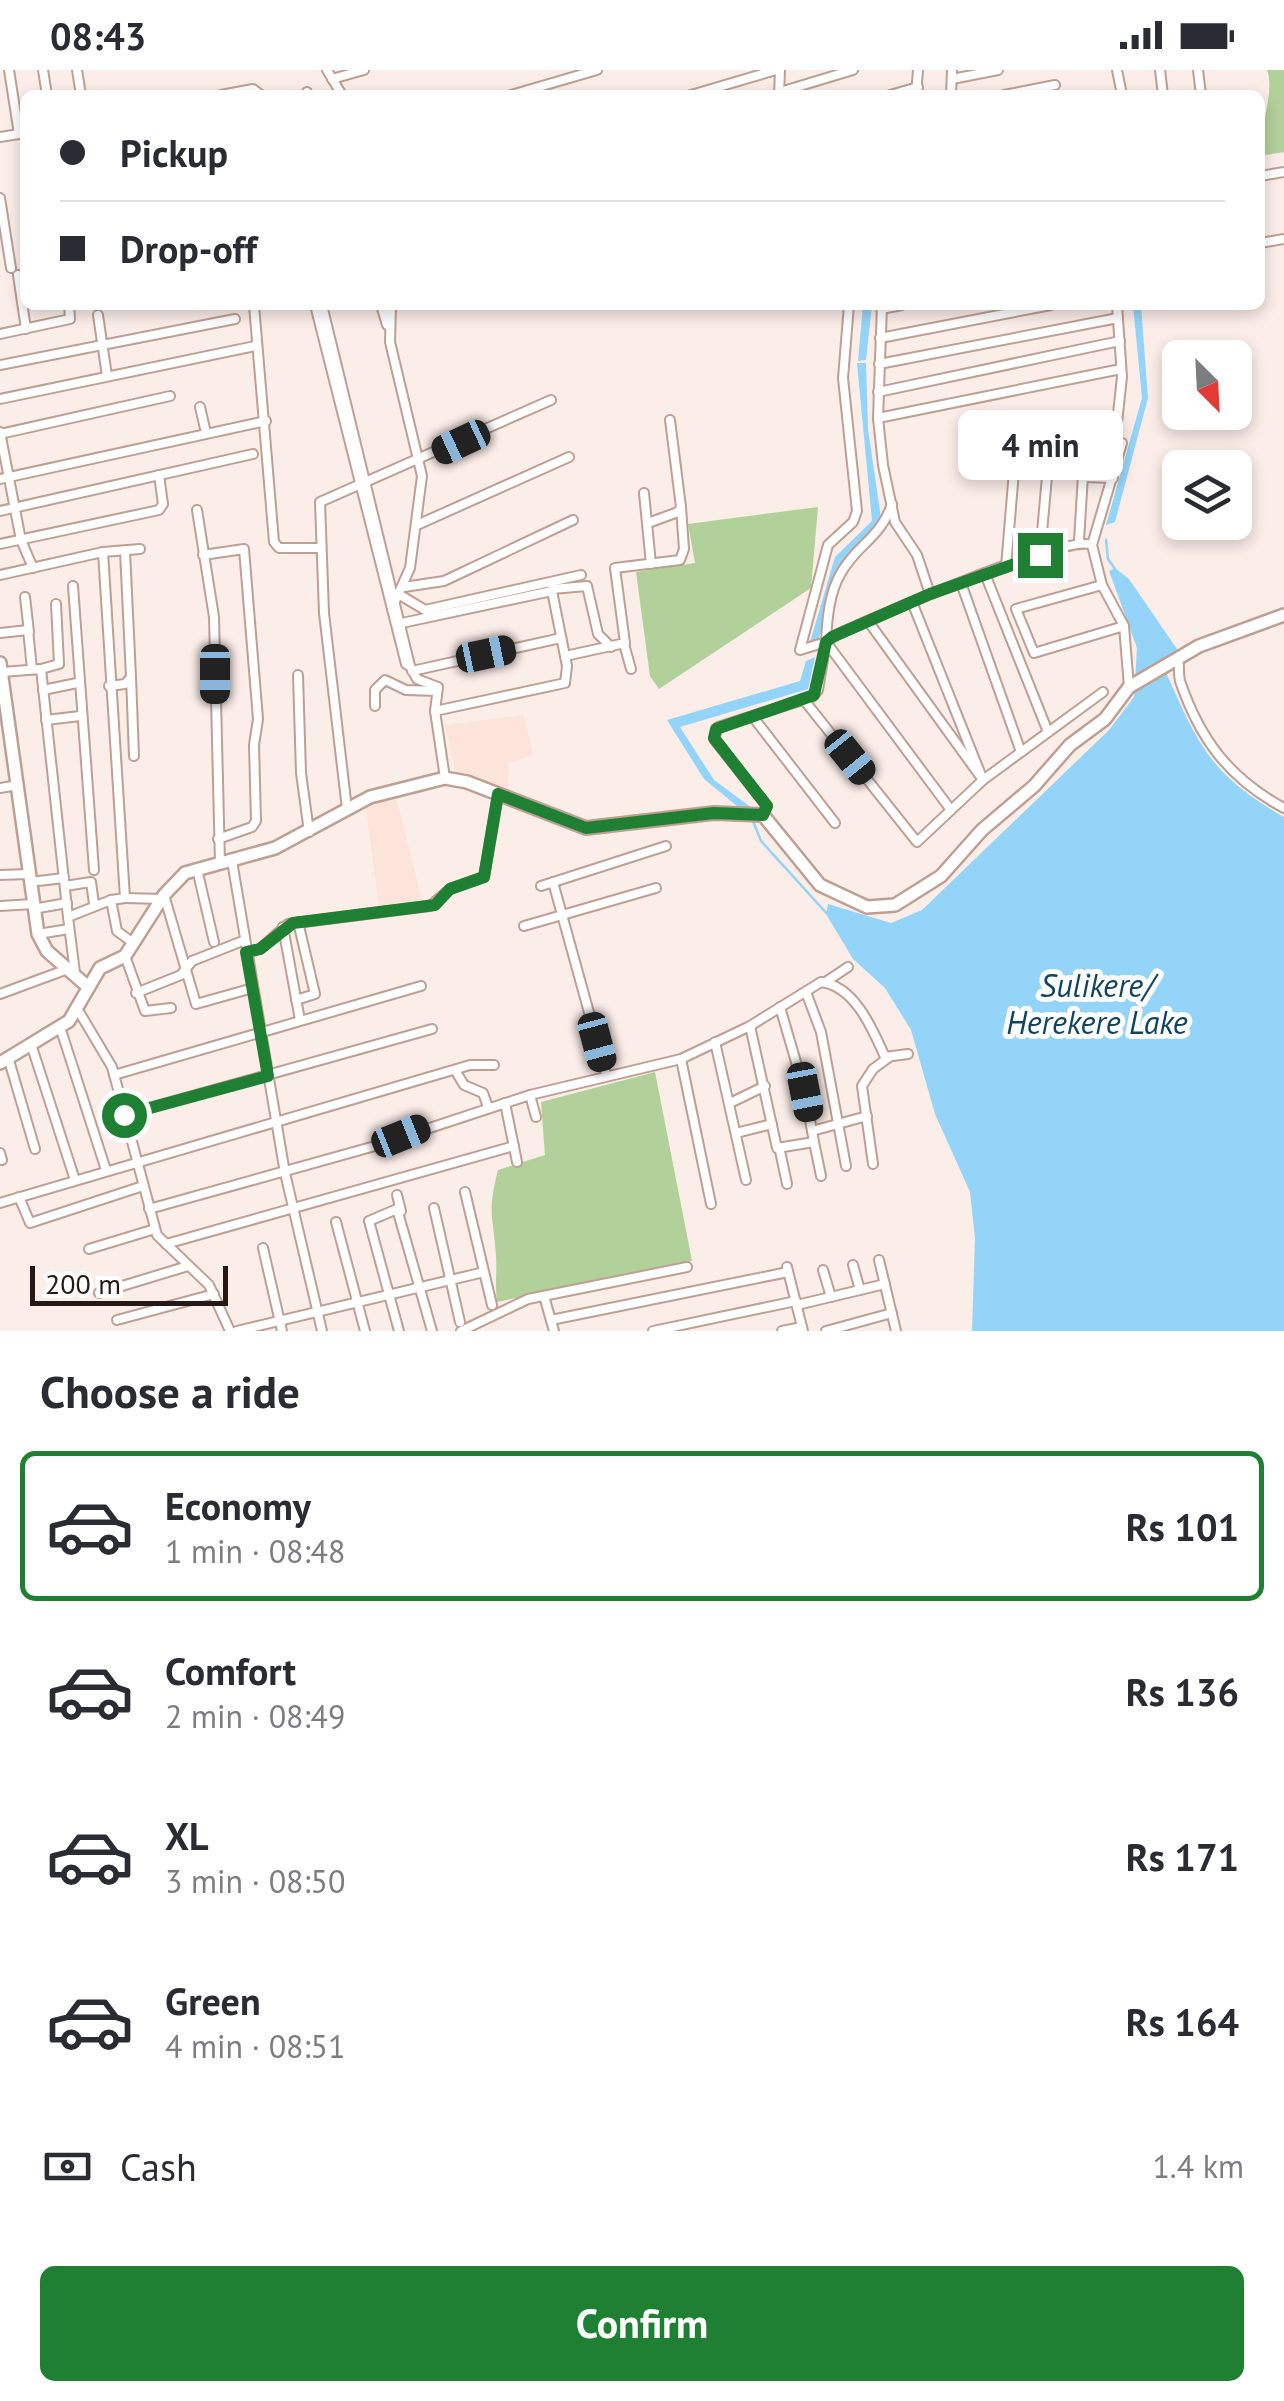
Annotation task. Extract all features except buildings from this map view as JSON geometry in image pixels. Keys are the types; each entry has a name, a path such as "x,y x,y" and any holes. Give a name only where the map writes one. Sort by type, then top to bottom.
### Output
{"street":[{"path":"8,70 20,125"},
{"path":"329,74 340,70"},
{"path":"329,74 364,70"},
{"path":"528,90 597,70"},
{"path":"710,90 778,70"},
{"path":"790,90 853,70"},
{"path":"952,74 998,70"},
{"path":"730,84 732,90"},
{"path":"1030,90 1055,85"},
{"path":"0,198 20,300"},
{"path":"22,310 26,328"},
{"path":"0,334 70,319 69,310"},
{"path":"254,310 274,544 279,548 321,548"},
{"path":"319,310 406,664 411,668 561,638"},
{"path":"383,310 421,460 417,525 400,594"},
{"path":"388,328 390,310"},
{"path":"849,310 842,378 856,510 853,522 828,545 800,648 804,652 930,594 1079,541 1092,545"},
{"path":"881,310 878,418 895,522 917,554 930,594"},
{"path":"880,338 1025,310"},
{"path":"1115,441 1121,369 1117,310"},
{"path":"98,315 107,376"},
{"path":"879,364 1118,318"},
{"path":"0,365 235,319"},
{"path":"878,392 1120,342"},
{"path":"0,399 255,346"},
{"path":"878,418 1121,369"},
{"path":"33,568 21,540 0,433 170,396"},
{"path":"346,809 324,613 320,502 551,400"},
{"path":"200,406 206,433"},
{"path":"632,669 624,644 615,568 684,556 670,420"},
{"path":"0,479 266,422"},
{"path":"1006,567 1014,448 1115,441 1124,448 1092,545 1102,585 1124,626 1130,686"},
{"path":"1079,541 1085,442"},
{"path":"1040,555 1050,443"},
{"path":"0,510 253,454"},
{"path":"417,525 569,457"},
{"path":"0,544 159,510 163,504 159,475"},
{"path":"1083,477 1114,478"},
{"path":"363,483 400,594 411,668 417,679 436,683 445,778"},
{"path":"644,493 651,564"},
{"path":"0,994 76,978 125,956 163,897 186,873 309,832 370,797 445,778 586,828 714,813 753,814 767,806 713,736 718,727 804,700 818,690 828,611 840,573 883,528 892,504"},
{"path":"648,523 678,512 681,507"},
{"path":"197,510 215,642 218,839 245,940 285,1173 322,1331"},
{"path":"400,594 444,581 573,520"},
{"path":"0,575 103,552 140,549"},
{"path":"125,550 134,756"},
{"path":"203,555 244,550 258,719 254,745 256,821 218,839"},
{"path":"103,552 125,898"},
{"path":"986,574 1048,732"},
{"path":"402,623 581,576"},
{"path":"961,583 1021,752"},
{"path":"1102,585 1016,609 1034,654 1124,626"},
{"path":"73,586 77,683 94,870"},
{"path":"400,594 425,610 551,586 587,586 598,634 611,646"},
{"path":"436,710 562,684 567,678 565,656 551,586"},
{"path":"25,597 43,690 78,1010 114,1074 149,1209 166,1244 214,1294 233,1331 484,1272"},
{"path":"912,602 983,780"},
{"path":"56,604 59,664 36,669 1,668 4,712 38,934 76,978"},
{"path":"753,814 820,886 867,907 894,904 941,876 982,830 1026,794 1070,744 1105,719 1130,686 1176,659 1284,614"},
{"path":"868,620 983,780"},
{"path":"0,633 29,632"},
{"path":"826,642 950,810"},
{"path":"565,656 624,644"},
{"path":"1176,659 1178,676 1201,732 1220,762 1252,790 1284,808"},
{"path":"298,674 301,773 309,832"},
{"path":"109,686 125,684 131,677"},
{"path":"376,706 375,690 384,680 406,690 437,692"},
{"path":"43,690 77,683"},
{"path":"804,700 917,842 983,780 1102,692"},
{"path":"46,720 80,716"},
{"path":"752,717 835,823"},
{"path":"0,788 18,784"},
{"path":"246,952 260,949 283,927 298,922 435,905 450,889 484,877 498,794"},
{"path":"541,886 666,846"},
{"path":"197,868 214,942"},
{"path":"0,874 91,882 94,904 90,912 68,917"},
{"path":"552,882 606,1074"},
{"path":"524,926 656,888"},
{"path":"94,904 163,897"},
{"path":"163,897 200,1005 253,988"},
{"path":"111,900 117,931 132,942"},
{"path":"0,906 67,903"},
{"path":"296,1000 315,994 298,922"},
{"path":"283,927 300,1020"},
{"path":"38,934 69,929"},
{"path":"136,993 186,972 192,960 245,940"},
{"path":"125,956 136,993 148,1013 171,1008"},
{"path":"149,1209 285,1173 530,1094 681,1059 750,1026 848,967"},
{"path":"826,982 863,1012 888,1058"},
{"path":"114,1074 421,986"},
{"path":"806,992 821,1032 846,1166"},
{"path":"780,1007 821,1176"},
{"path":"35,1149 4,1060 60,1030 78,1010"},
{"path":"750,1026 787,1184"},
{"path":"124,1115 432,1029"},
{"path":"60,1030 106,1170"},
{"path":"716,1042 746,1180"},
{"path":"31,1044 75,1180"},
{"path":"873,1164 864,1081 888,1058 908,1054"},
{"path":"681,1059 711,1204"},
{"path":"0,1203 136,1160 455,1070 494,1065"},
{"path":"455,1070 464,1085 484,1092 488,1107"},
{"path":"730,1102 765,1086"},
{"path":"530,1094 536,1117"},
{"path":"504,1103 517,1162"},
{"path":"812,1131 866,1116"},
{"path":"736,1133 772,1124"},
{"path":"780,1150 814,1142"},
{"path":"166,1244 514,1146"},
{"path":"20,1197 30,1223 143,1186"},
{"path":"466,1192 492,1305"},
{"path":"397,1195 432,1331"},
{"path":"434,1208 462,1328 480,1326 544,1296 687,1267"},
{"path":"398,1331 369,1220 401,1211"},
{"path":"336,1222 365,1331"},
{"path":"89,1249 156,1229"},
{"path":"263,1248 282,1331"},
{"path":"878,1260 896,1331"},
{"path":"853,1265 860,1290"},
{"path":"100,1293 188,1266"},
{"path":"551,1320 788,1270 803,1329 782,1331"},
{"path":"823,1270 830,1297"},
{"path":"653,1331 884,1284"},
{"path":"117,1320 214,1294"},
{"path":"544,1296 554,1331"},
{"path":"826,1331 892,1313"}],"shaded area":[{"path":"524,715 533,755 508,763 509,792 456,775 445,725"},
{"path":"396,797 422,900 379,907 366,808"}],"green space":[{"path":"1267,70 1284,70 1284,152 1265,155 1265,116"},
{"path":"818,507 811,588 659,689 650,676 636,572 695,563 688,524"},
{"path":"655,1072 692,1261 497,1302 492,1213 498,1170 545,1155 541,1102"}],"water":[{"path":"863,310 871,310 866,360 858,361"},
{"path":"1133,310 1141,310 1148,398 1115,522 1106,525 1142,398"},
{"path":"857,363 866,363 868,429 881,518 878,529 837,573 819,638 810,642 835,557 872,521"},
{"name":"Sulikere/ Herekere Lake","path":"1115,568 1129,579 1179,652 1164,668 1209,755 1238,786 1284,817 1284,1331 972,1331 975,1238 970,1192 935,1114 911,1030 885,988 853,959 826,914 828,904 891,923 922,910 1109,730 1134,697 1137,648 1109,571"},
{"path":"815,657 808,689 680,727 714,780 752,808 743,811 704,779 667,720 800,681 806,661"}],"waterway":[{"path":"1106,540 1108,559 1115,569"},
{"path":"753,821 761,841 829,916"}],"route":[{"path":"124,1115 268,1076 246,952 260,949 288,924 435,905 450,889 484,877 489,870 498,794 586,828 714,813 763,815 767,806 714,738 718,727 814,695 826,642 832,637 930,594 1040,555"}]}
